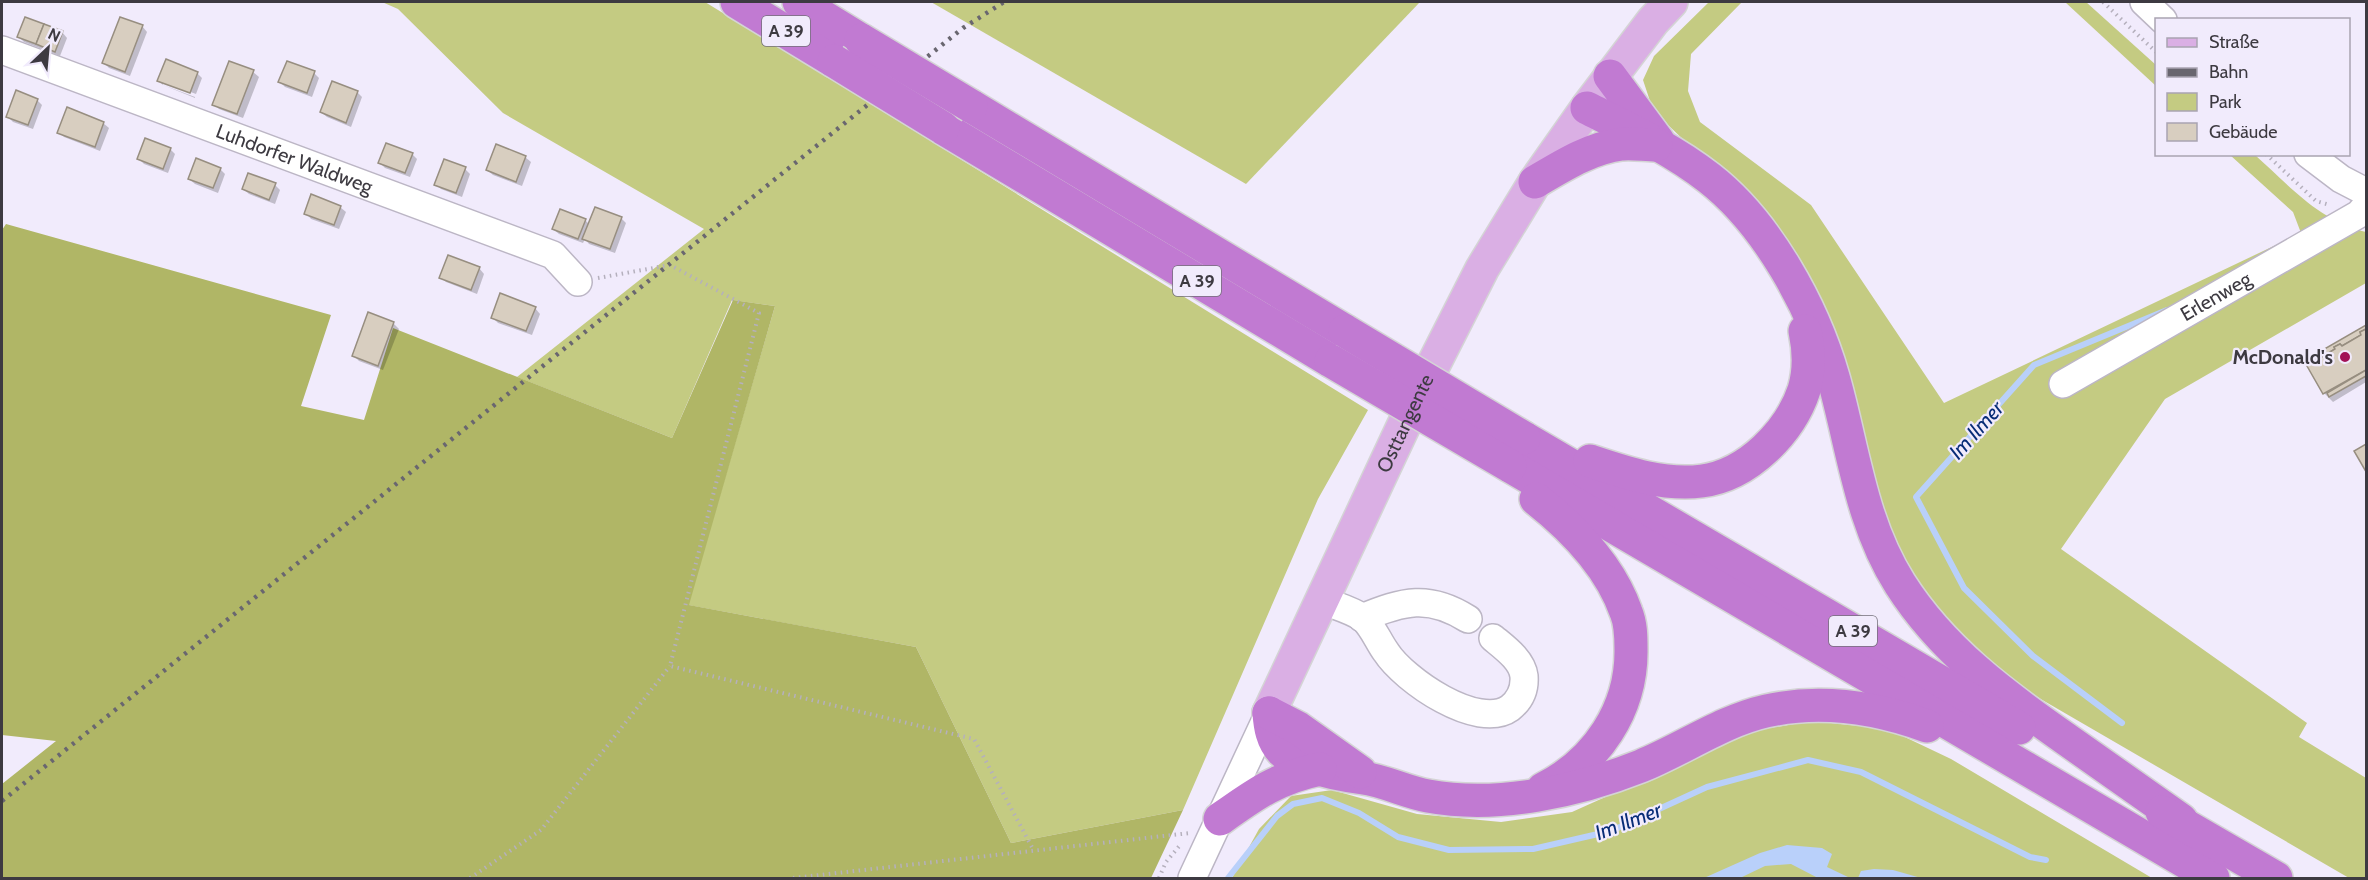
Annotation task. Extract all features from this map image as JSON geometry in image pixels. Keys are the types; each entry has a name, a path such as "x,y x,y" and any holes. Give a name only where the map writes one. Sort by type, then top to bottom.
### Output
{"highway":[{"name":"A 39","path":"737,2 1403,405 1475,457 1513,460 2182,824 2276,879"},
{"name":"A 39","path":"799,2 1345,332 1513,460 2212,879"},
{"path":"1610,76 1661,145"},
{"path":"1587,108 1661,145 1710,178 1741,208 1768,242 1790,277 1813,323 1833,376 1859,489 1876,536 1900,584 1949,646 2001,693 2181,820 2182,824"},
{"path":"1535,182 1567,163 1596,150 1623,144 1661,145"},
{"path":"1513,460 1682,482 1704,481 1732,471 1756,456 1778,436 1789,420 1804,390 1808,369 1808,347 1790,277"},
{"path":"1513,460 1551,510 1588,547 1618,592 1628,615 1631,636 1630,676 1625,699 1614,723 1602,741 1572,770 1531,795"},
{"path":"1269,713 1273,737 1283,752 1296,760 1320,769 1371,779 1406,791 1446,799 1479,801 1586,786 1647,763 1729,723 1765,711 1804,705 1850,707 1899,716 1991,748"},
{"path":"1269,713 1298,728 1371,779"},
{"path":"1220,819 1270,785 1294,775 1320,769"}],"main road":[{"name":"Osttangente","path":"1269,713 1460,310 1508,223 1610,76 1671,2"}],"street":[{"path":"2144,2 2161,18"},
{"name":"Luhdorfer Waldweg","path":"2,50 553,255 578,282"},
{"path":"2311,156 2342,179 2364,204"},
{"name":"Erlenweg","path":"2063,384 2364,204"},
{"path":"1321,600 1362,618 1380,640 1386,652 1416,681 1467,711 1485,715 1500,713 1510,708 1519,699 1524,689 1524,674 1517,660 1493,638"},
{"path":"1362,618 1392,606 1425,603 1450,608 1468,619"},
{"name":"Osttangente","path":"1192,879 1269,713"}],"path":[{"path":"2103,2 2155,50"},
{"path":"2268,156 2316,201 2364,204"},
{"path":"470,879 541,830 670,666 759,313 670,265 578,282"},
{"path":"670,666 974,739 1034,850"},
{"path":"793,879 1191,832 1166,862 1159,879"}],"green space":[{"path":"382,2 705,2 1368,410 1318,499 1183,810 1011,843 916,647 688,605 775,306 732,300 672,438 517,377 704,229 503,113 398,9"},
{"path":"931,2 1420,2 1246,184"},
{"path":"1709,2 1742,2 1691,54 1688,91 1700,122 1811,205 1944,403 2301,233 2293,212 2231,156 2256,156 2319,211 2349,227 2366,232 2366,283 2165,399 2061,549 2307,723 2299,737 2366,778 2366,878 2349,878 2020,687 1961,645 1910,582 1751,204 1668,125 1650,101 1643,80 1654,56"},
{"path":"2065,2 2086,2 2155,64 2155,85"},
{"path":"6,224 331,315 301,406 364,420 393,328 672,438 733,300 775,306 689,605 916,647 1011,843 1183,810 1151,878 2,878 2,784 56,741 2,735 2,230"},
{"path":"1812,721 1888,729 1951,759 2152,878 1232,878 1259,829 1291,796 1332,790 1417,814 1501,822 1572,812 1752,731"}],"water":[{"path":"1787,845 1822,848 1832,854 1827,867 1850,878 1818,878 1791,864 1765,866 1740,878 1704,878 1760,853"},
{"path":"1893,870 1921,878 1858,878 1861,871"}],"building":[{"path":"25,17 44,24 36,44 17,37"},
{"path":"120,17 143,25 125,72 102,63"},
{"path":"44,24 63,31 55,52 36,44"},
{"path":"166,59 198,72 190,93 157,81"},
{"path":"229,61 254,70 237,114 212,105"},
{"path":"287,61 315,71 307,93 278,82"},
{"path":"332,81 358,91 346,123 320,112"},
{"path":"16,90 38,99 28,125 6,117"},
{"path":"67,107 104,122 95,147 57,133"},
{"path":"145,138 171,148 163,169 137,159"},
{"path":"386,143 413,153 405,173 378,163"},
{"path":"496,144 526,156 516,182 486,170"},
{"path":"196,158 221,168 213,188 188,179"},
{"path":"444,159 466,167 456,193 434,185"},
{"path":"248,173 276,183 269,200 242,189"},
{"path":"311,194 341,206 334,225 304,214"},
{"path":"595,207 622,217 610,249 582,239"},
{"path":"560,209 586,219 578,239 552,229"},
{"path":"448,255 480,267 471,290 439,278"},
{"path":"500,293 536,307 526,331 491,318"},
{"path":"368,312 394,322 378,366 352,356"},
{"path":"2366,325 2366,329 2360,332 2361,335 2342,346 2340,344 2334,347 2335,349 2310,364 2307,359"},
{"name":"McDonald's","path":"2366,329 2366,370 2323,394 2307,366 2335,349 2334,347 2340,344 2342,346 2361,335 2360,332"},
{"path":"2366,370 2366,376 2329,397 2327,393"},
{"path":"2366,444 2366,469 2365,470 2354,451"}],"waterway":[{"name":"Im Ilmer","path":"2122,723 2033,656 1964,588 1916,497 2034,365 2167,310"},
{"name":"Im Ilmer","path":"1228,878 1277,816 1293,804 1322,798 1359,813 1398,837 1449,850 1533,849 1611,831 1707,787 1808,760 1861,772 2030,857 2046,860"}],"railway":[{"path":"2,801 963,28 1004,2"}],"place":[{"name":"McDonald's","path":"2345,357"}]}
